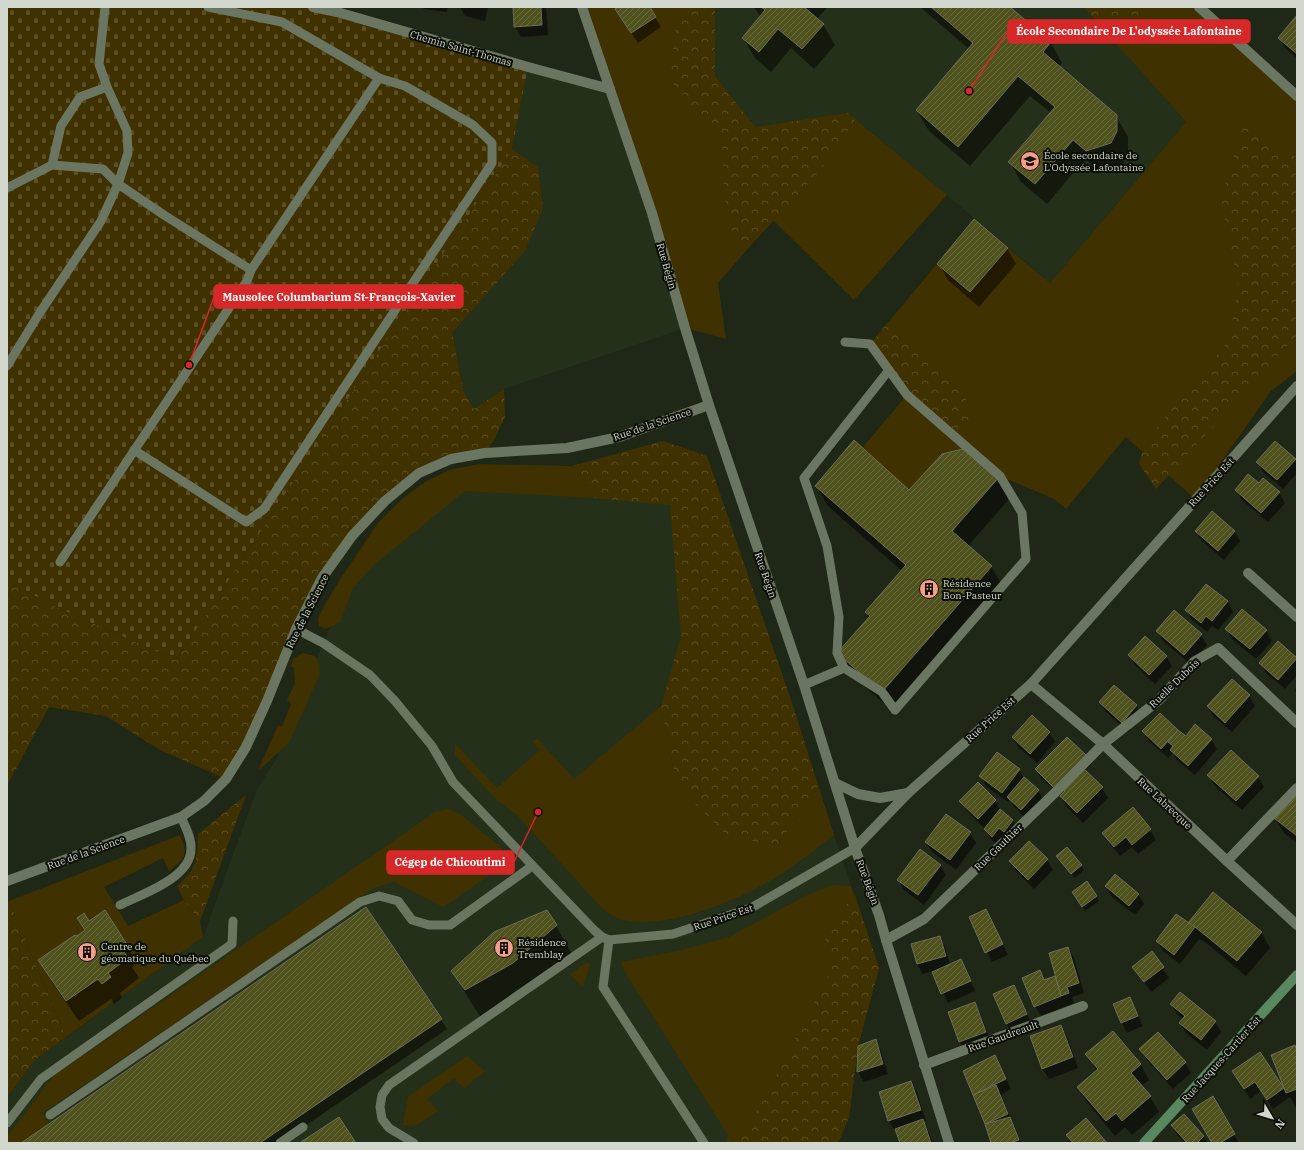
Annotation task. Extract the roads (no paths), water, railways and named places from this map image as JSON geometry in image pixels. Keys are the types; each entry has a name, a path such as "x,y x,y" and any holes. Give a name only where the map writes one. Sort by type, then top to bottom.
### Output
{"main road":[{"name":"Rue Jacques-Cartier Est","path":"1144,1143 1297,975"}],"street":[{"name":"Chemin Saint-Thomas","path":"313,7 337,12 610,89"},
{"name":"Rue Bégin","path":"582,7 652,213 684,328 708,405 804,685 855,848 879,915 949,1143"},
{"path":"1199,7 1297,96"},
{"name":"Rue Price Est","path":"855,848 908,792 1030,684 1295,392"},
{"name":"Rue de la Science","path":"7,881 181,817 204,801 226,779 246,747 264,708 296,629 322,578 352,536 385,501 420,473 451,459 485,453 567,448 619,437 708,405"},
{"path":"1248,572 1297,617"},
{"name":"Ruelle Dubois","path":"1103,744 1159,700 1195,661 1218,648 1297,723"},
{"name":"Rue Labrecque","path":"1030,684 1103,744 1297,925"},
{"name":"Rue Gauthier","path":"886,940 924,919 1103,744"},
{"path":"835,783 858,794 880,798 908,792"},
{"path":"1227,861 1297,788"},
{"name":"Rue Gaudreault","path":"924,1065 1083,1006"}],"lane":[{"path":"7,366 100,221 118,184 128,153 127,132 107,87 99,64 105,7"},
{"path":"134,450 246,522 264,509 492,163 492,143 473,125 405,86 379,78 282,22 208,7"},
{"path":"60,562 246,281 251,270 379,78"},
{"path":"52,166 61,126 80,96 107,87"},
{"path":"7,188 52,166 103,169 118,184 251,270"},
{"path":"845,342 870,344 889,370 907,396 1000,476 1022,513 1026,559 895,710 882,692 844,668 837,653 839,617 827,546 804,478 889,370"},
{"path":"296,629 323,643 370,675 395,701 432,746 453,782 594,930 606,938"},
{"path":"804,685 844,668"},
{"path":"120,905 168,881 179,874 186,866 192,848 181,817"},
{"name":"Rue Price Est","path":"606,938 673,934 752,908 855,848"},
{"path":"50,1115 360,902 379,896 398,901 412,920 429,924 450,925 532,866"},
{"path":"7,1123 41,1079 232,944 233,921"},
{"path":"414,1143 389,1128 382,1119 380,1107 382,1095 389,1085 584,950 606,938"},
{"path":"606,938 603,987 704,1143"},
{"path":"280,1143 303,1127"}],"place":[{"name":"École Secondaire De L'odyssée Lafontaine","path":"969,91"},
{"name":"École secondaire de L'Odyssée Lafontaine","path":"1030,161"},
{"name":"Mausolee Columbarium St-François-Xavier","path":"189,365"},
{"name":"Résidence Bon-Pasteur","path":"929,589"},
{"name":"Cégep de Chicoutimi","path":"538,812"},
{"name":"Résidence Tremblay","path":"504,948"},
{"name":"Centre de géomatique du Québec","path":"87,952"}]}
